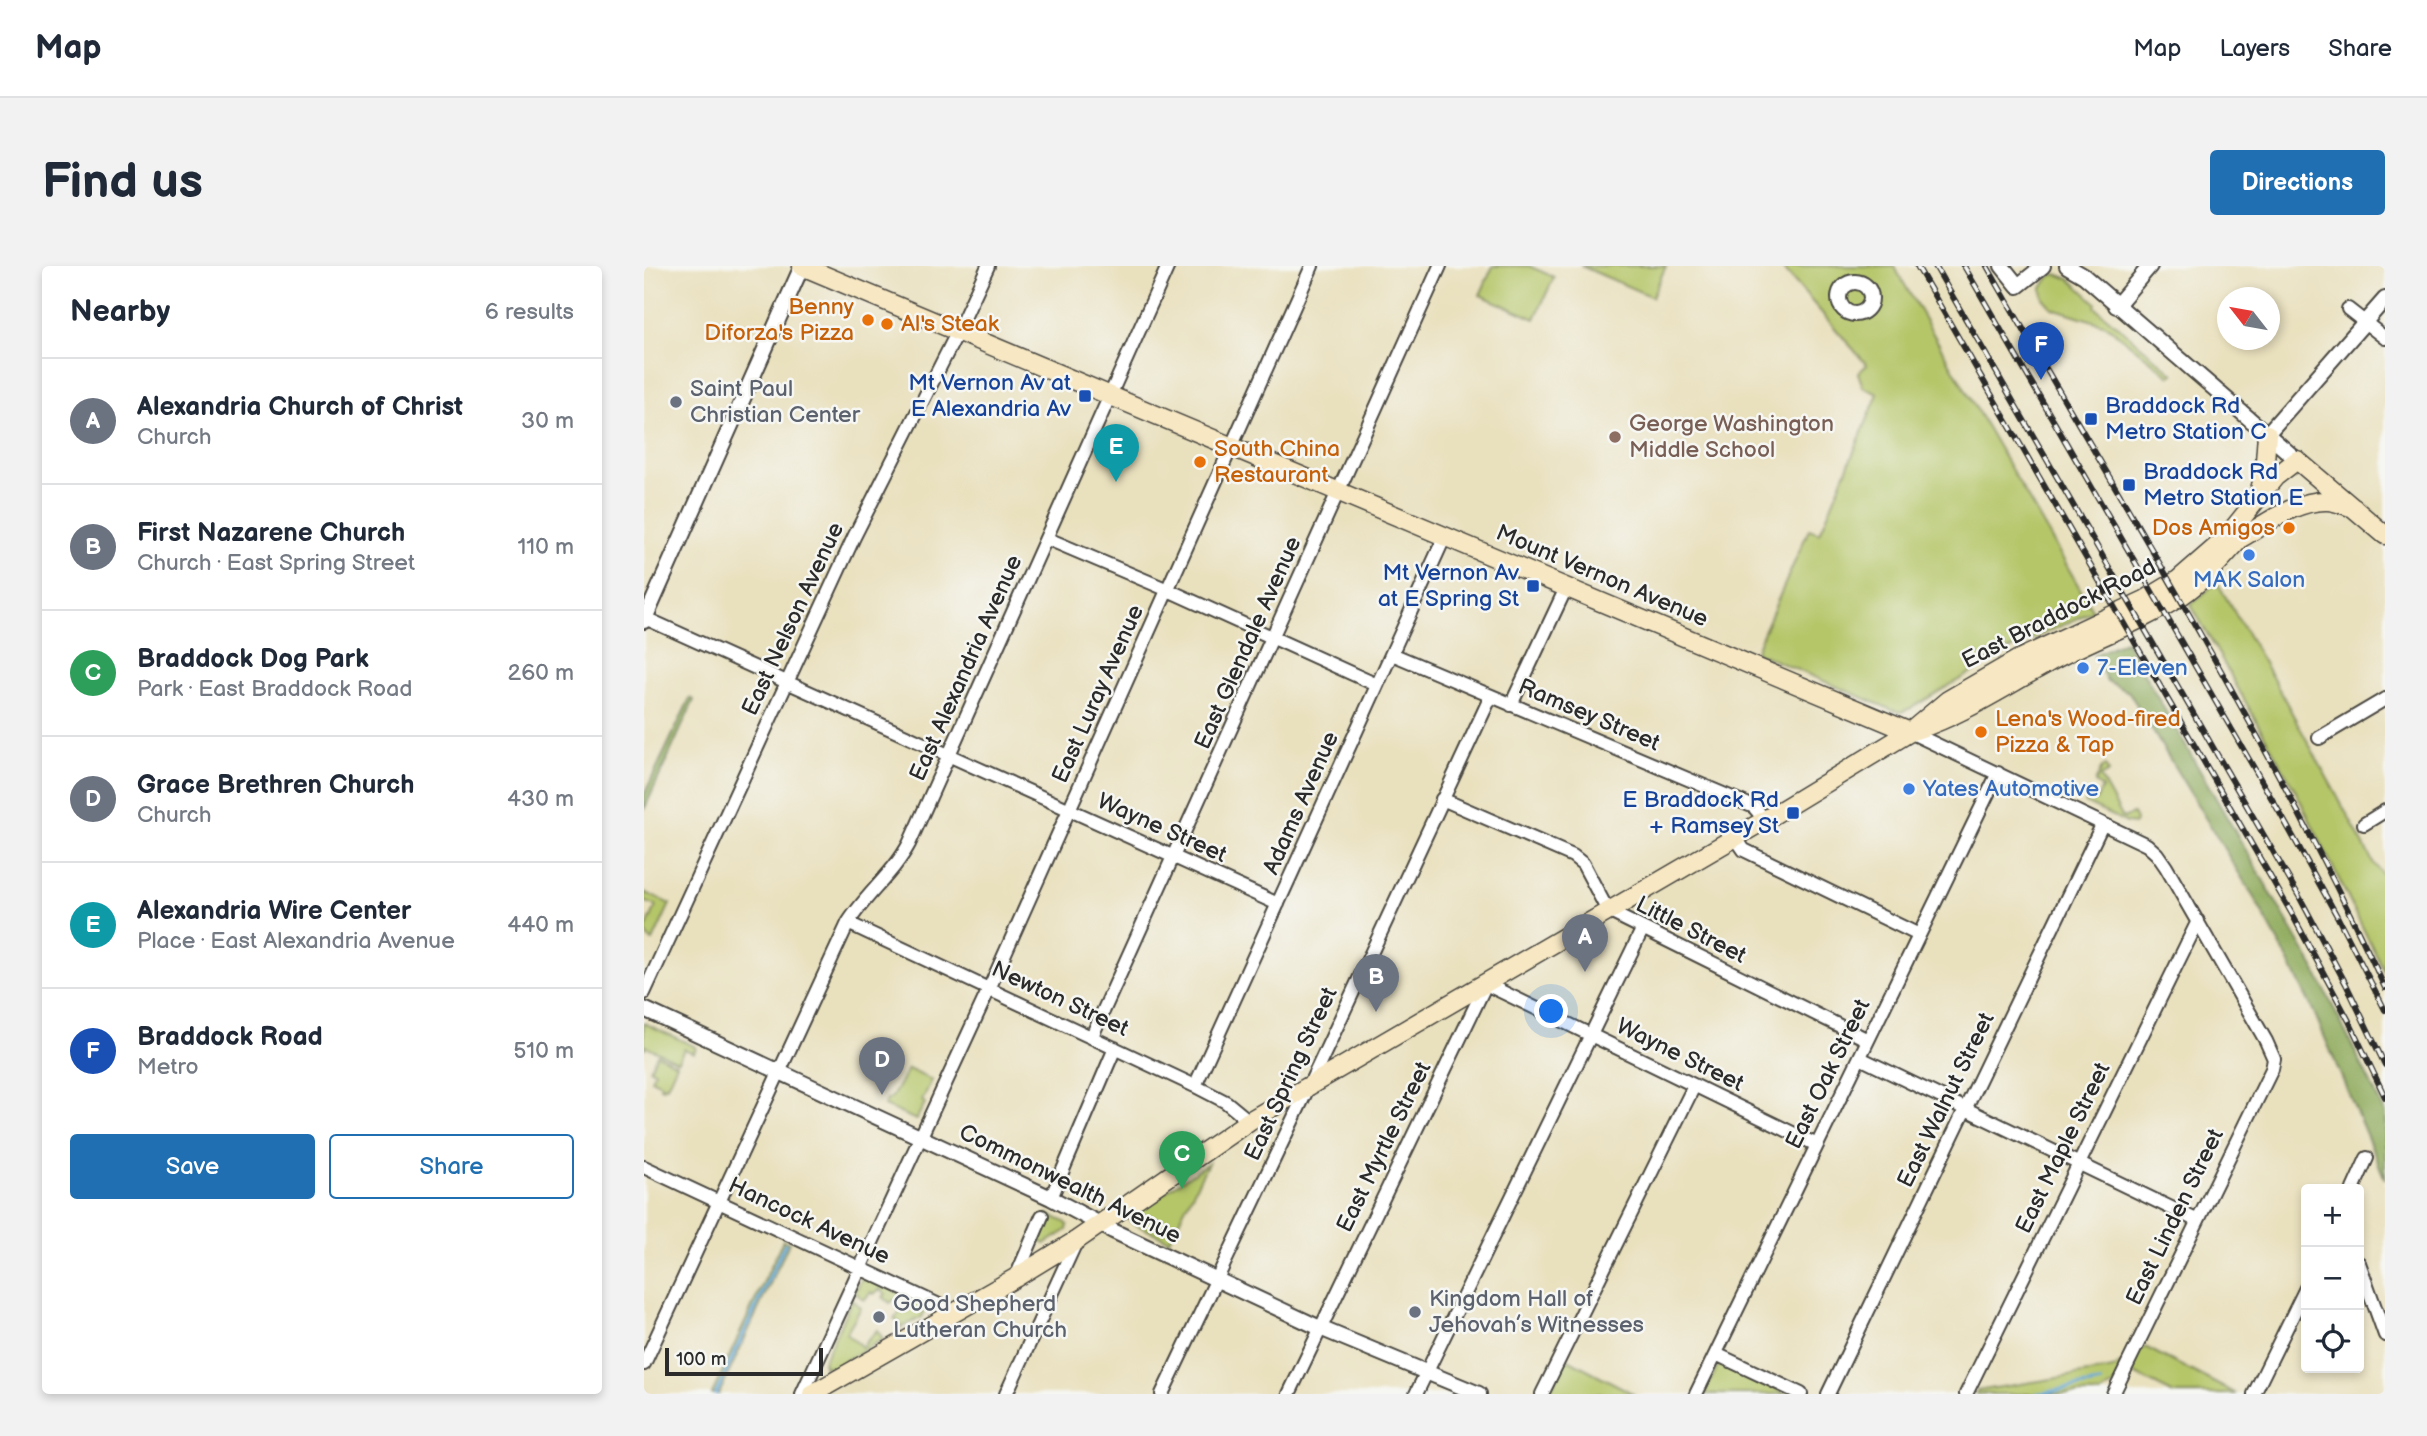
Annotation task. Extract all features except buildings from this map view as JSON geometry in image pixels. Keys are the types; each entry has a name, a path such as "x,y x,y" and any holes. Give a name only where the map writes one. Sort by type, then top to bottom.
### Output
{"main road":[{"name":"Mount Vernon Avenue","path":"802,266 1910,732"},
{"path":"2255,503 2264,475 2267,434"},
{"path":"2297,460 2385,535"},
{"name":"East Braddock Road","path":"811,1394 956,1313 1077,1240 1249,1121 1765,820 1910,732 1948,700 2017,660 2145,600 2178,580 2224,540 2275,477 2297,460"},
{"name":"East Braddock Road","path":"1910,732 1941,722 2047,663 2146,617 2182,595 2202,579 2242,538 2284,484 2297,460"},
{"path":"2242,538 2290,510 2309,503 2330,501 2354,508"}],"street":[{"path":"645,620 802,266"},
{"name":"East Nelson Avenue","path":"644,993 855,537 988,266"},
{"name":"East Alexandria Avenue","path":"644,1364 848,923 860,904 894,870 902,858 1048,539 1168,266"},
{"name":"East Luray Avenue","path":"802,1394 989,989 1312,266"},
{"name":"East Glendale Avenue","path":"1092,1037 1440,266"},
{"path":"1849,266 1853,281"},
{"path":"2002,266 2018,286 2043,266"},
{"path":"2067,266 2084,276 2297,460"},
{"path":"2116,306 2150,266"},
{"path":"2267,434 2385,299"},
{"path":"2348,309 2385,338"},
{"name":"Adams Avenue","path":"1195,1086 1445,536"},
{"path":"1048,539 1377,685"},
{"path":"1511,705 1566,588"},
{"name":"Wayne Street","path":"645,620 1278,904"},
{"name":"Ramsey Street","path":"1392,654 1754,807 1765,820"},
{"name":"East Spring Street","path":"1162,1394 1310,1085 1491,696"},
{"path":"2319,738 2385,699"},
{"name":"Mount Vernon Avenue","path":"1910,732 2147,845 2157,854 2198,921 2274,1059"},
{"name":"East Oak Street","path":"1696,1394 1998,773"},
{"name":"Little Street","path":"1443,799 1573,856 1583,864 1608,911 1868,1040"},
{"path":"2364,824 2385,811"},
{"name":"East Walnut Street","path":"1828,1394 2102,825"},
{"path":"1735,837 1744,850 1919,935"},
{"name":"East Maple Street","path":"1966,1394 2198,921"},
{"name":"Newton Street","path":"848,923 1195,1086 1226,1102 1249,1121"},
{"path":"1416,1394 1642,930"},
{"name":"Wayne Street","path":"1486,984 1818,1144"},
{"name":"East Myrtle Street","path":"1289,1394 1486,984"},
{"name":"Commonwealth Avenue","path":"644,1009 1051,1198 1320,1328 1479,1394"},
{"path":"1051,1198 1115,1048"},
{"path":"1860,1058 2196,1220"},
{"name":"East Linden Street","path":"2113,1394 2272,1069 2274,1059"},
{"path":"1542,1394 1694,1086"},
{"path":"2355,1184 2367,1157"},
{"name":"Hancock Avenue","path":"644,1167 956,1313"},
{"path":"1015,1278 1041,1216"},
{"path":"1006,1394 1077,1240"},
{"path":"2364,1292 2385,1335"},
{"path":"2254,1394 2301,1300"},
{"path":"1716,1354 1801,1394"}],"green space":[{"path":"1493,266 1529,266 1554,277 1535,319 1480,295"},
{"path":"1581,266 1666,266 1652,297"},
{"path":"1781,266 1894,266 2093,611 2011,649 1901,712 1755,652 1809,529 1820,533 1878,394 1863,387 1858,373 1867,365"},
{"path":"2056,274 2070,279 2096,303 2095,307 2174,374 2170,376 2106,325 2052,308 2043,298 2042,288 2050,276"},
{"path":"2217,582 2279,689 2374,864 2385,878 2385,973 2294,788 2191,605"},
{"path":"2125,641 2314,968 2369,1080 2385,1114 2385,1179 2314,1012 2254,898 2129,692 2107,681 2094,655"},
{"path":"690,698 694,700 644,810 644,795"},
{"path":"2105,766 2109,772 2100,777 2123,818 2133,814 2135,824 2127,823 2085,803 2089,796 2096,800 2102,788 2095,783"},
{"path":"644,892 670,904 653,941 648,938 644,928 646,929 656,906 644,901"},
{"path":"644,1023 696,1047 694,1053 684,1049 678,1061 646,1046 644,1050"},
{"path":"657,1054 677,1064 667,1086 664,1085 663,1088 651,1079 655,1071 650,1069"},
{"path":"908,1069 932,1080 916,1120 884,1106"},
{"path":"1208,1163 1169,1240 1132,1223 1129,1219 1131,1215"},
{"path":"1048,1214 1068,1225 1067,1230 1045,1244 1038,1240"},
{"path":"783,1240 789,1243 719,1394 712,1394"},
{"path":"866,1277 925,1305 922,1317 901,1328 899,1322 894,1319 903,1308 894,1300 890,1303 883,1297 886,1294 880,1289 874,1294 871,1292 864,1300 855,1292 862,1278"},
{"path":"852,1299 861,1308 846,1333 862,1347 877,1330 883,1339 832,1368 825,1368 823,1362"},
{"path":"2145,1347 2236,1394 2174,1394 2132,1373 2100,1394 1976,1394 1977,1391 2113,1369"},
{"path":"1566,1358 1634,1394 1548,1394"},
{"path":"1720,1362 1787,1394 1704,1394"}],"waterway":[{"path":"716,1394 785,1244"},
{"path":"2037,1394 2101,1383"}],"railway":[{"path":"1917,266 2292,914 2349,1021 2385,1097"},
{"path":"1935,266 2300,898 2385,1065"},
{"path":"1964,266 2280,813 2385,1010"},
{"path":"1987,266 2244,713 2293,803 2385,988"}],"place":[{"name":"Benny Diforza's Pizza","path":"868,320"},
{"name":"Al's Steak","path":"887,324"},
{"name":"Braddock Road","path":"2041,380"},
{"name":"Mt Vernon Av at E Alexandria Av","path":"1085,396"},
{"name":"Saint Paul Christian Center","path":"676,402"},
{"name":"Braddock Rd Metro Station C","path":"2091,419"},
{"name":"George Washington Middle School","path":"1615,437"},
{"name":"South China Restaurant","path":"1200,462"},
{"name":"Alexandria Wire Center","path":"1116,482"},
{"name":"Braddock Rd Metro Station E","path":"2129,485"},
{"name":"Dos Amigos","path":"2289,528"},
{"name":"MAK Salon","path":"2249,555"},
{"name":"Mt Vernon Av at E Spring St","path":"1533,586"},
{"name":"7-Eleven","path":"2083,668"},
{"name":"Lena's Wood-fired Pizza & Tap","path":"1981,732"},
{"name":"Yates Automotive","path":"1909,789"},
{"name":"E Braddock Rd + Ramsey St","path":"1793,813"},
{"name":"Alexandria Church of Christ","path":"1585,972"},
{"name":"First Nazarene Church","path":"1376,1012"},
{"name":"Grace Brethren Church","path":"882,1095"},
{"name":"Braddock Dog Park","path":"1182,1189"},
{"name":"Kingdom Hall of Jehovah’s Witnesses","path":"1415,1312"},
{"name":"Good Shepherd Lutheran Church","path":"879,1317"}]}
